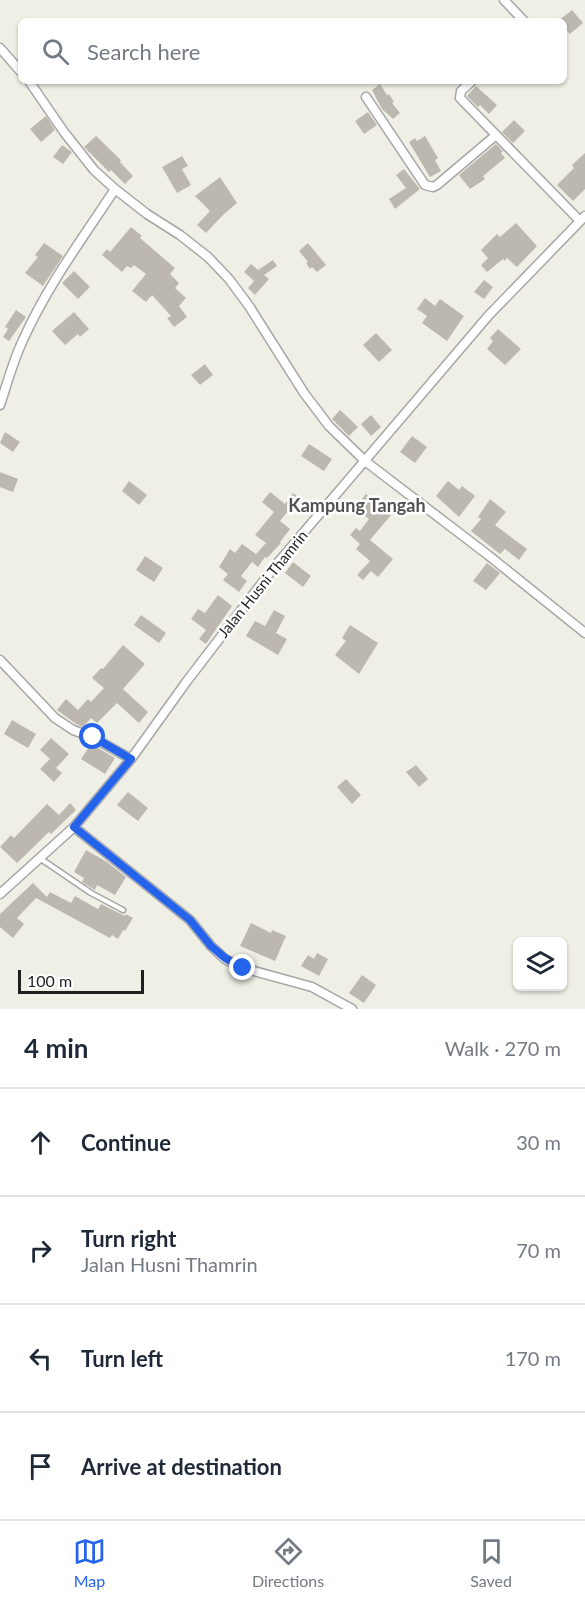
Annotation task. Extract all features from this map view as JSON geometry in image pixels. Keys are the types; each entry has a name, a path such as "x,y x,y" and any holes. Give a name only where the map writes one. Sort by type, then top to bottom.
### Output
{"street":[{"path":"504,0 521,18"},
{"path":"0,48 18,69"},
{"path":"31,84 94,170 147,214 180,235 208,257 229,279 280,352 304,393 329,426 365,461 585,633"},
{"path":"469,84 460,93 460,98 495,136 582,219"},
{"path":"366,97 425,185 429,187 437,186 495,136"},
{"path":"0,405 22,341 60,272 115,189"},
{"name":"Jalan Husni Thamrin","path":"0,894 74,827 131,759 275,566 489,315 582,219"},
{"path":"0,660 55,718 73,730 93,737 131,759"},
{"path":"74,827 190,920 211,946 225,958 243,968 312,987 352,1009"}],"lane":[{"path":"40,858 91,893 123,910"}],"building":[{"path":"572,10 583,23 570,34 567,30 567,18 562,18"},
{"path":"380,84 400,113 393,119 382,109 372,90"},
{"path":"476,86 497,105 489,114 467,96"},
{"path":"368,112 377,125 364,134 355,121"},
{"path":"46,116 55,130 41,142 30,129"},
{"path":"514,120 525,131 513,143 502,132"},
{"path":"96,136 121,160 120,162 133,176 125,184 111,170 109,172 84,147"},
{"path":"425,136 438,158 435,160 441,171 430,177 409,142 415,138 417,141"},
{"path":"496,144 503,151 501,153 505,158 483,176 485,179 470,189 459,175"},
{"path":"62,145 72,152 63,164 53,157"},
{"path":"585,153 585,189 573,201 557,185 574,168 572,165"},
{"path":"182,156 188,166 182,169 191,185 177,193 162,167"},
{"path":"404,169 420,189 395,209 389,199 406,188 396,175"},
{"path":"220,177 237,203 206,233 197,225 210,211 195,196"},
{"path":"516,223 537,246 517,267 507,258 487,272 481,265 488,258 481,250 497,234 500,237"},
{"path":"131,227 142,236 140,238 175,268 170,274 179,283 175,288 186,298 179,306 187,317 174,327 167,318 171,316 152,295 146,302 132,291 146,274 134,265 131,268 127,266 122,272 102,255 107,249 110,252"},
{"path":"44,243 63,256 43,286 25,273 38,257 35,255"},
{"path":"308,243 326,265 317,272 312,267 310,269 306,263 308,262 299,251"},
{"path":"273,260 277,266 264,275 269,279 255,295 248,288 254,281 244,272 251,264 258,270"},
{"path":"74,271 90,287 78,299 62,283"},
{"path":"484,280 493,287 484,299 474,292"},
{"path":"425,298 435,306 440,299 464,316 447,341 422,323 427,316 417,309"},
{"path":"16,310 26,317 9,341 3,337 8,329 5,327"},
{"path":"74,312 89,329 80,337 78,334 65,345 52,331"},
{"path":"498,329 521,349 505,365 487,349 493,341 490,338"},
{"path":"376,333 392,350 379,362 363,345"},
{"path":"205,364 213,375 200,385 191,375"},
{"path":"340,410 358,427 349,436 332,419"},
{"path":"371,415 381,427 371,436 361,424"},
{"path":"5,432 20,442 13,452 0,443"},
{"path":"412,436 427,447 415,463 400,452"},
{"path":"309,444 332,459 324,471 301,456"},
{"path":"0,472 18,479 13,492 0,487"},
{"path":"129,481 147,495 139,505 122,491"},
{"path":"448,481 459,490 462,486 475,496 459,517 436,496"},
{"path":"270,492 285,504 293,493 302,500 296,508 293,505 280,521 290,529 281,543 267,558 265,557 258,567 252,562 241,576 247,581 239,592 223,580 228,574 219,567 230,549 235,553 242,544 256,554 266,543 255,535 274,512 262,502"},
{"path":"366,494 391,515 370,540 393,559 378,577 371,571 363,580 357,575 370,561 356,549 360,544 350,535 356,528 360,531 369,519 355,508"},
{"path":"490,499 506,512 495,525 527,549 519,560 505,549 500,554 471,531 481,519 478,517"},
{"path":"145,556 163,568 154,582 136,570"},
{"path":"293,562 311,576 303,587 285,573"},
{"path":"487,563 500,573 486,590 473,581"},
{"path":"218,595 232,606 206,644 199,639 206,630 191,619 198,609 205,613"},
{"path":"274,610 285,616 276,633 287,639 278,655 246,636 255,621 265,626"},
{"path":"141,615 166,633 159,643 134,625"},
{"path":"350,625 378,643 359,674 335,655 346,641 342,638"},
{"path":"123,645 145,664 123,689 148,712 139,723 117,703 97,723 91,718 83,727 57,710 66,699 78,710 88,699 91,702 104,688 92,678 101,668 103,669"},
{"path":"12,720 36,734 28,748 4,734"},
{"path":"51,738 69,754 56,768 62,773 54,782 40,769 50,759 40,750"},
{"path":"91,744 115,758 105,774 81,759"},
{"path":"416,765 428,779 419,787 406,772"},
{"path":"346,779 361,795 352,804 337,787"},
{"path":"128,792 148,808 138,821 117,805"},
{"path":"70,803 76,810 17,863 0,847 11,835 14,838 47,804 59,815"},
{"path":"86,850 107,862 126,877 115,895 97,885 95,890 82,882 84,878 74,872"},
{"path":"33,883 47,897 50,892 71,903 75,896 98,909 101,904 133,918 118,939 112,935 110,938 36,898 17,918 24,924 13,938 0,927 0,914"},
{"path":"251,923 271,933 272,930 286,936 275,961 240,946"},
{"path":"317,953 328,959 319,976 301,966 308,955 314,959"},
{"path":"362,975 376,985 364,1003 349,993"}],"district":[{"name":"Kampung Tangah","path":"357,506"}],"route":[{"path":"93,737 131,759 74,827 190,920 211,946 225,958 243,968"}]}
